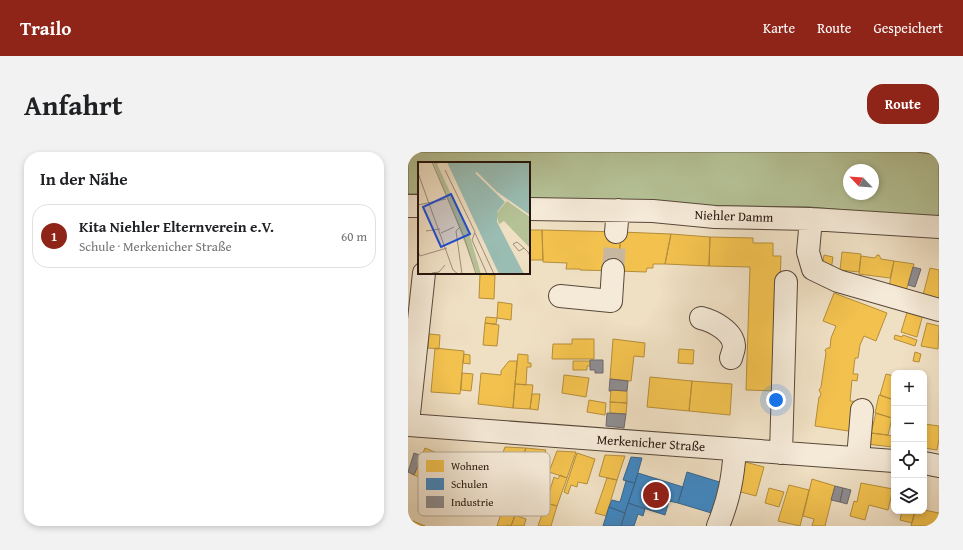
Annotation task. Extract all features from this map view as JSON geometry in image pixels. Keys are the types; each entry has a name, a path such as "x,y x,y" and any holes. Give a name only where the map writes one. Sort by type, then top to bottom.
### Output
{"street":[{"name":"Niehler Damm","path":"530,208 653,211 715,217 811,219 939,227"},
{"path":"616,232 618,210"},
{"path":"811,219 808,252 813,269 838,281 939,310"},
{"path":"560,296 611,301 613,270"},
{"path":"408,424 424,274"},
{"path":"781,453 786,282"},
{"path":"700,318 708,320 726,331 732,339 734,346 731,358"},
{"path":"858,458 862,410"},
{"name":"Merkenicher Straße","path":"408,424 891,461"},
{"path":"718,526 725,510 733,479 735,449"},
{"path":"927,464 939,466"}],"green space":[{"path":"408,152 916,152 939,155 939,218 809,207 655,205 530,199 530,162 418,162 418,194 408,194"}],"building: Wohnen":[{"path":"530,230 542,230 543,260 530,260"},
{"path":"542,230 621,232 618,271 566,269 567,263 543,262"},
{"path":"621,232 671,234 665,264 653,264 653,268 647,268 646,272 618,271"},
{"path":"671,234 710,237 709,266 665,264"},
{"path":"710,237 753,238 753,243 773,243 773,256 781,256 776,391 746,390 750,267 709,266"},
{"path":"842,252 861,254 859,272 840,270"},
{"path":"824,255 833,257 831,270 822,268"},
{"path":"879,255 881,259 894,261 890,278 859,274 861,256 875,258"},
{"path":"894,261 914,264 906,291 889,287"},
{"path":"930,268 939,270 939,297 937,303 922,299"},
{"path":"480,274 495,275 494,299 479,298"},
{"path":"834,293 887,313 876,341 864,336 860,345 858,358 855,358 853,374 858,374 857,381 852,380 850,401 859,402 855,432 815,426 819,397 821,394 819,390 821,387 826,353 825,350 830,348 831,338 836,326 823,321"},
{"path":"498,302 512,304 511,320 497,318"},
{"path":"908,309 923,314 917,337 901,332"},
{"path":"486,317 497,318 496,324 485,323"},
{"path":"485,323 499,325 497,346 483,345"},
{"path":"927,323 939,326 938,349 921,346"},
{"path":"429,334 440,335 439,349 428,348"},
{"path":"895,335 902,337 903,335 917,340 915,346 894,339"},
{"path":"572,339 594,339 594,359 552,359 553,344 572,344"},
{"path":"613,339 645,343 644,357 634,356 631,381 610,379"},
{"path":"435,348 464,351 460,394 431,392"},
{"path":"679,349 694,350 693,364 678,363"},
{"path":"915,352 921,354 919,362 913,361"},
{"path":"464,354 470,355 470,364 463,363"},
{"path":"518,354 528,355 528,363 531,363 531,367 527,367 526,385 515,384"},
{"path":"509,361 517,361 513,408 478,404 481,373 501,375 501,371"},
{"path":"573,361 590,361 590,366 587,366 587,370 573,370"},
{"path":"462,373 473,374 471,391 461,390"},
{"path":"886,374 891,375 891,399 880,395"},
{"path":"564,375 589,378 586,397 562,393"},
{"path":"650,377 692,381 689,411 647,407"},
{"path":"692,381 732,384 730,415 689,411"},
{"path":"515,384 533,385 530,409 513,408"},
{"path":"611,390 627,391 627,403 610,402"},
{"path":"532,394 540,394 538,410 530,409"},
{"path":"879,395 891,399 891,418 875,413"},
{"path":"589,400 606,403 605,415 587,412"},
{"path":"610,402 627,403 626,414 610,413"},
{"path":"876,413 891,418 888,435 871,433"},
{"path":"927,424 939,426 937,450 927,448"},
{"path":"871,433 891,436 891,447 867,444"},
{"path":"505,447 526,448 524,452 503,452"},
{"path":"425,448 435,452 423,452"},
{"path":"526,448 546,450 545,452 524,452"},
{"path":"557,451 576,452 567,478 550,472"},
{"path":"577,453 595,459 587,484 578,482 577,487 571,485 568,494 564,492"},
{"path":"605,455 625,456 617,480 599,476"},
{"path":"745,462 764,467 756,496 737,491"},
{"path":"418,465 418,477 414,475"},
{"path":"560,475 567,478 557,506 550,504 550,490 554,477 558,479"},
{"path":"607,478 617,480 606,516 595,513"},
{"path":"812,479 835,486 825,526 812,526 814,519 803,516"},
{"path":"861,483 891,489 891,497 888,510 869,505 865,520 850,516 854,501 857,502"},
{"path":"789,485 809,490 800,526 778,521"},
{"path":"769,488 784,492 779,507 765,503"},
{"path":"550,504 557,506 551,526 538,526 541,516 550,516"},
{"path":"927,511 939,513 939,526 911,526 914,514 927,514"},
{"path":"901,514 914,514 912,523 900,520"},
{"path":"500,516 515,516 511,526 497,526"},
{"path":"515,516 526,519 524,526 511,526"},
{"path":"408,519 425,526 408,526"}],"building: Schulen":[{"path":"631,457 642,458 635,483 623,480"},
{"path":"687,472 726,484 718,515 678,503"},
{"path":"638,473 683,487 678,503 669,501 665,515 628,503"},
{"path":"626,481 635,483 625,513 609,507 612,500 620,502"},
{"path":"628,503 645,509 643,516 638,514 634,526 621,526"},
{"path":"609,507 625,513 621,526 603,526"}],"building: Industrie":[{"path":"913,267 921,269 915,287 908,285"},
{"path":"590,360 603,360 603,373 595,373 595,370 590,370"},
{"path":"610,379 628,381 627,391 609,391"},
{"path":"607,413 626,414 624,428 606,426"},
{"path":"414,453 418,454 418,466 414,475 408,472"},
{"path":"835,486 843,488 840,502 831,500"},
{"path":"843,488 851,490 847,504 840,502"}],"tunnel":[{"path":"613,270 616,232"}],"place":[{"name":"Kita Niehler Elternverein e.V.","path":"656,495"}]}
